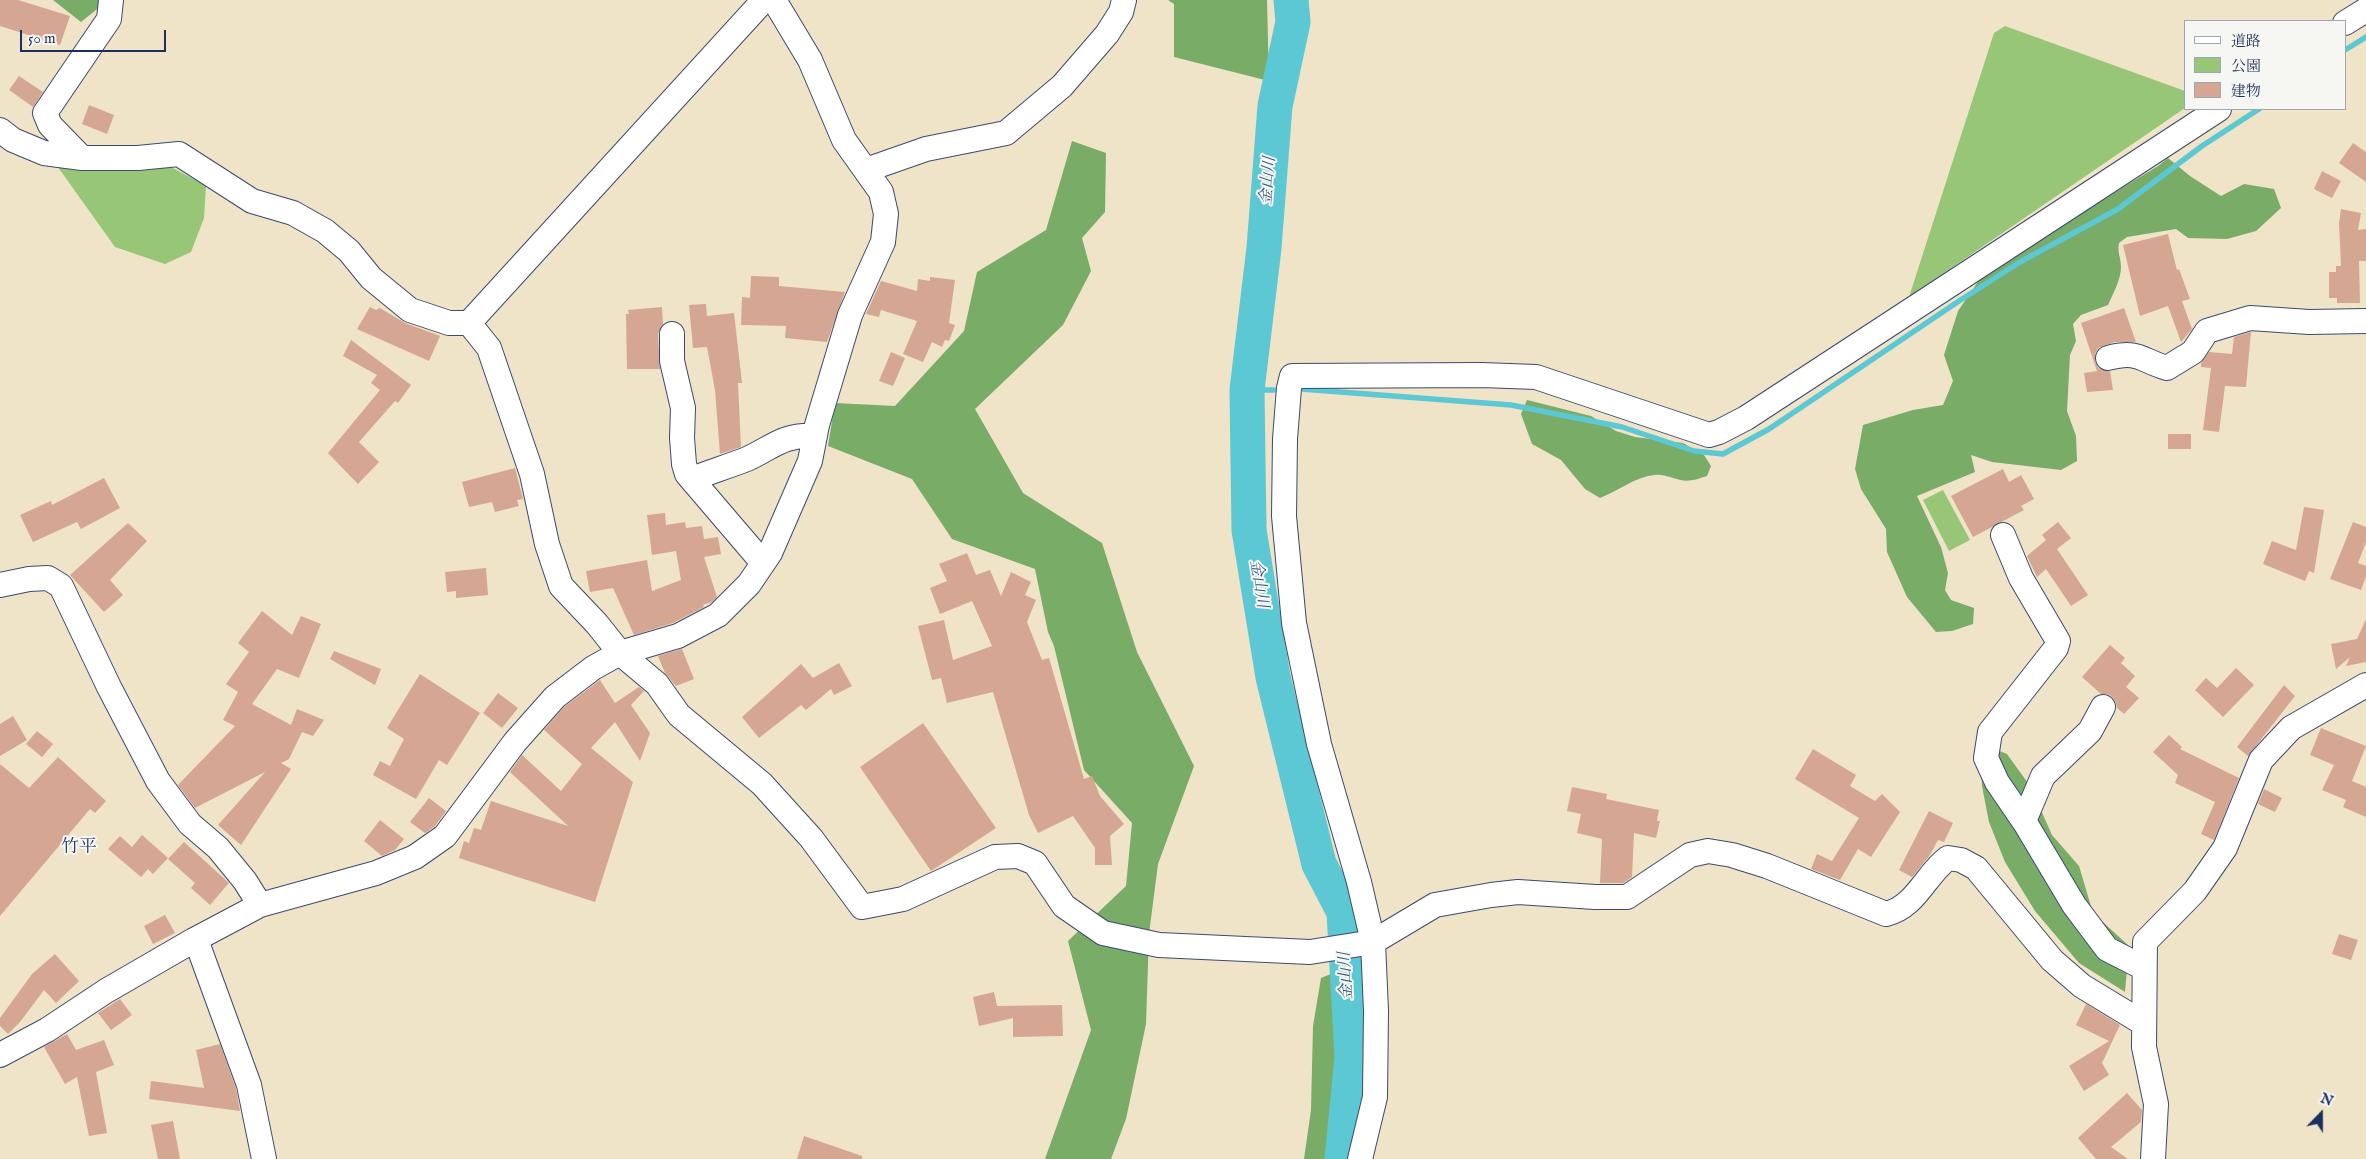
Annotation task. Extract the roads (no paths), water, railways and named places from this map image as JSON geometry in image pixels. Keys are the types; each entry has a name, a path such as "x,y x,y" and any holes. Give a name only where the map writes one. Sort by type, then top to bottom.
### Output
{"street":[{"path":"82,158 50,125 45,113 109,19 111,0"},
{"path":"0,130 13,140 44,153 82,158 138,158 179,154 252,201 293,213 325,231 349,251 371,278 410,310 449,323 470,323 764,0"},
{"path":"0,1055 47,1030 106,991 194,940 260,905 376,873 416,856 445,836 515,742 555,697 593,668 620,653 678,636 718,615 749,584 770,553 810,462 815,436 850,315 883,242 886,214 881,192 844,140 810,60 774,0"},
{"path":"866,170 926,148 1006,133 1062,86 1107,34 1120,12 1124,0"},
{"path":"2346,22 2366,10"},
{"path":"1360,1159 1375,1097 1376,1011 1360,882 1319,744 1294,623 1284,516 1285,439 1288,388 1292,376 1482,375 1536,377 1709,435 1746,418 2217,110"},
{"path":"2108,358 2124,354 2141,356 2151,363 2167,368 2193,352 2207,331 2250,318 2309,322 2366,321"},
{"path":"470,323 489,348 532,474 547,544 561,586 597,624 620,653 657,684 679,715 762,784 811,838 862,907 902,899 995,857 1018,856 1035,863 1064,906 1103,933 1159,946 1310,952 1368,944 1436,905 1473,898 1518,892 1627,897 1690,855 1708,851 1732,855 1767,866 1886,914 1898,911 1907,905 1939,864 1948,858 1961,860 1976,868 2052,960 2082,986 2143,1023"},
{"path":"672,334 672,360 683,408 684,464 692,479 763,563"},
{"path":"692,479 748,458 776,443 797,435 815,436"},
{"path":"2003,535 2021,578 2058,641 2056,648 1990,732 1986,758 1997,782 2026,823 2074,905 2107,950 2144,968"},
{"path":"0,585 29,579 48,578 61,586 109,687 158,781 190,824 218,848 245,881 260,905"},
{"path":"2154,1159 2156,1104 2144,1047 2143,1023 2145,942 2194,891 2225,848 2261,760 2291,728 2366,685"},
{"path":"2026,823 2024,821 2043,776 2090,731 2103,707"},
{"path":"194,940 199,948 249,1085 264,1159"}],"waterway":[{"name":"金山川","path":"1291,0 1293,22 1275,106 1264,248 1247,390 1249,530 1273,677 1319,864 1344,912 1352,1057 1342,1159"},
{"path":"2346,49 2366,37"},
{"path":"1301,389 1511,405 1622,427 1694,451 1723,454 1769,429 2020,262 2118,209 2202,146 2257,110"},
{"path":"1247,390 1274,390"}],"district":[{"name":"竹平","path":"79,848"}]}
